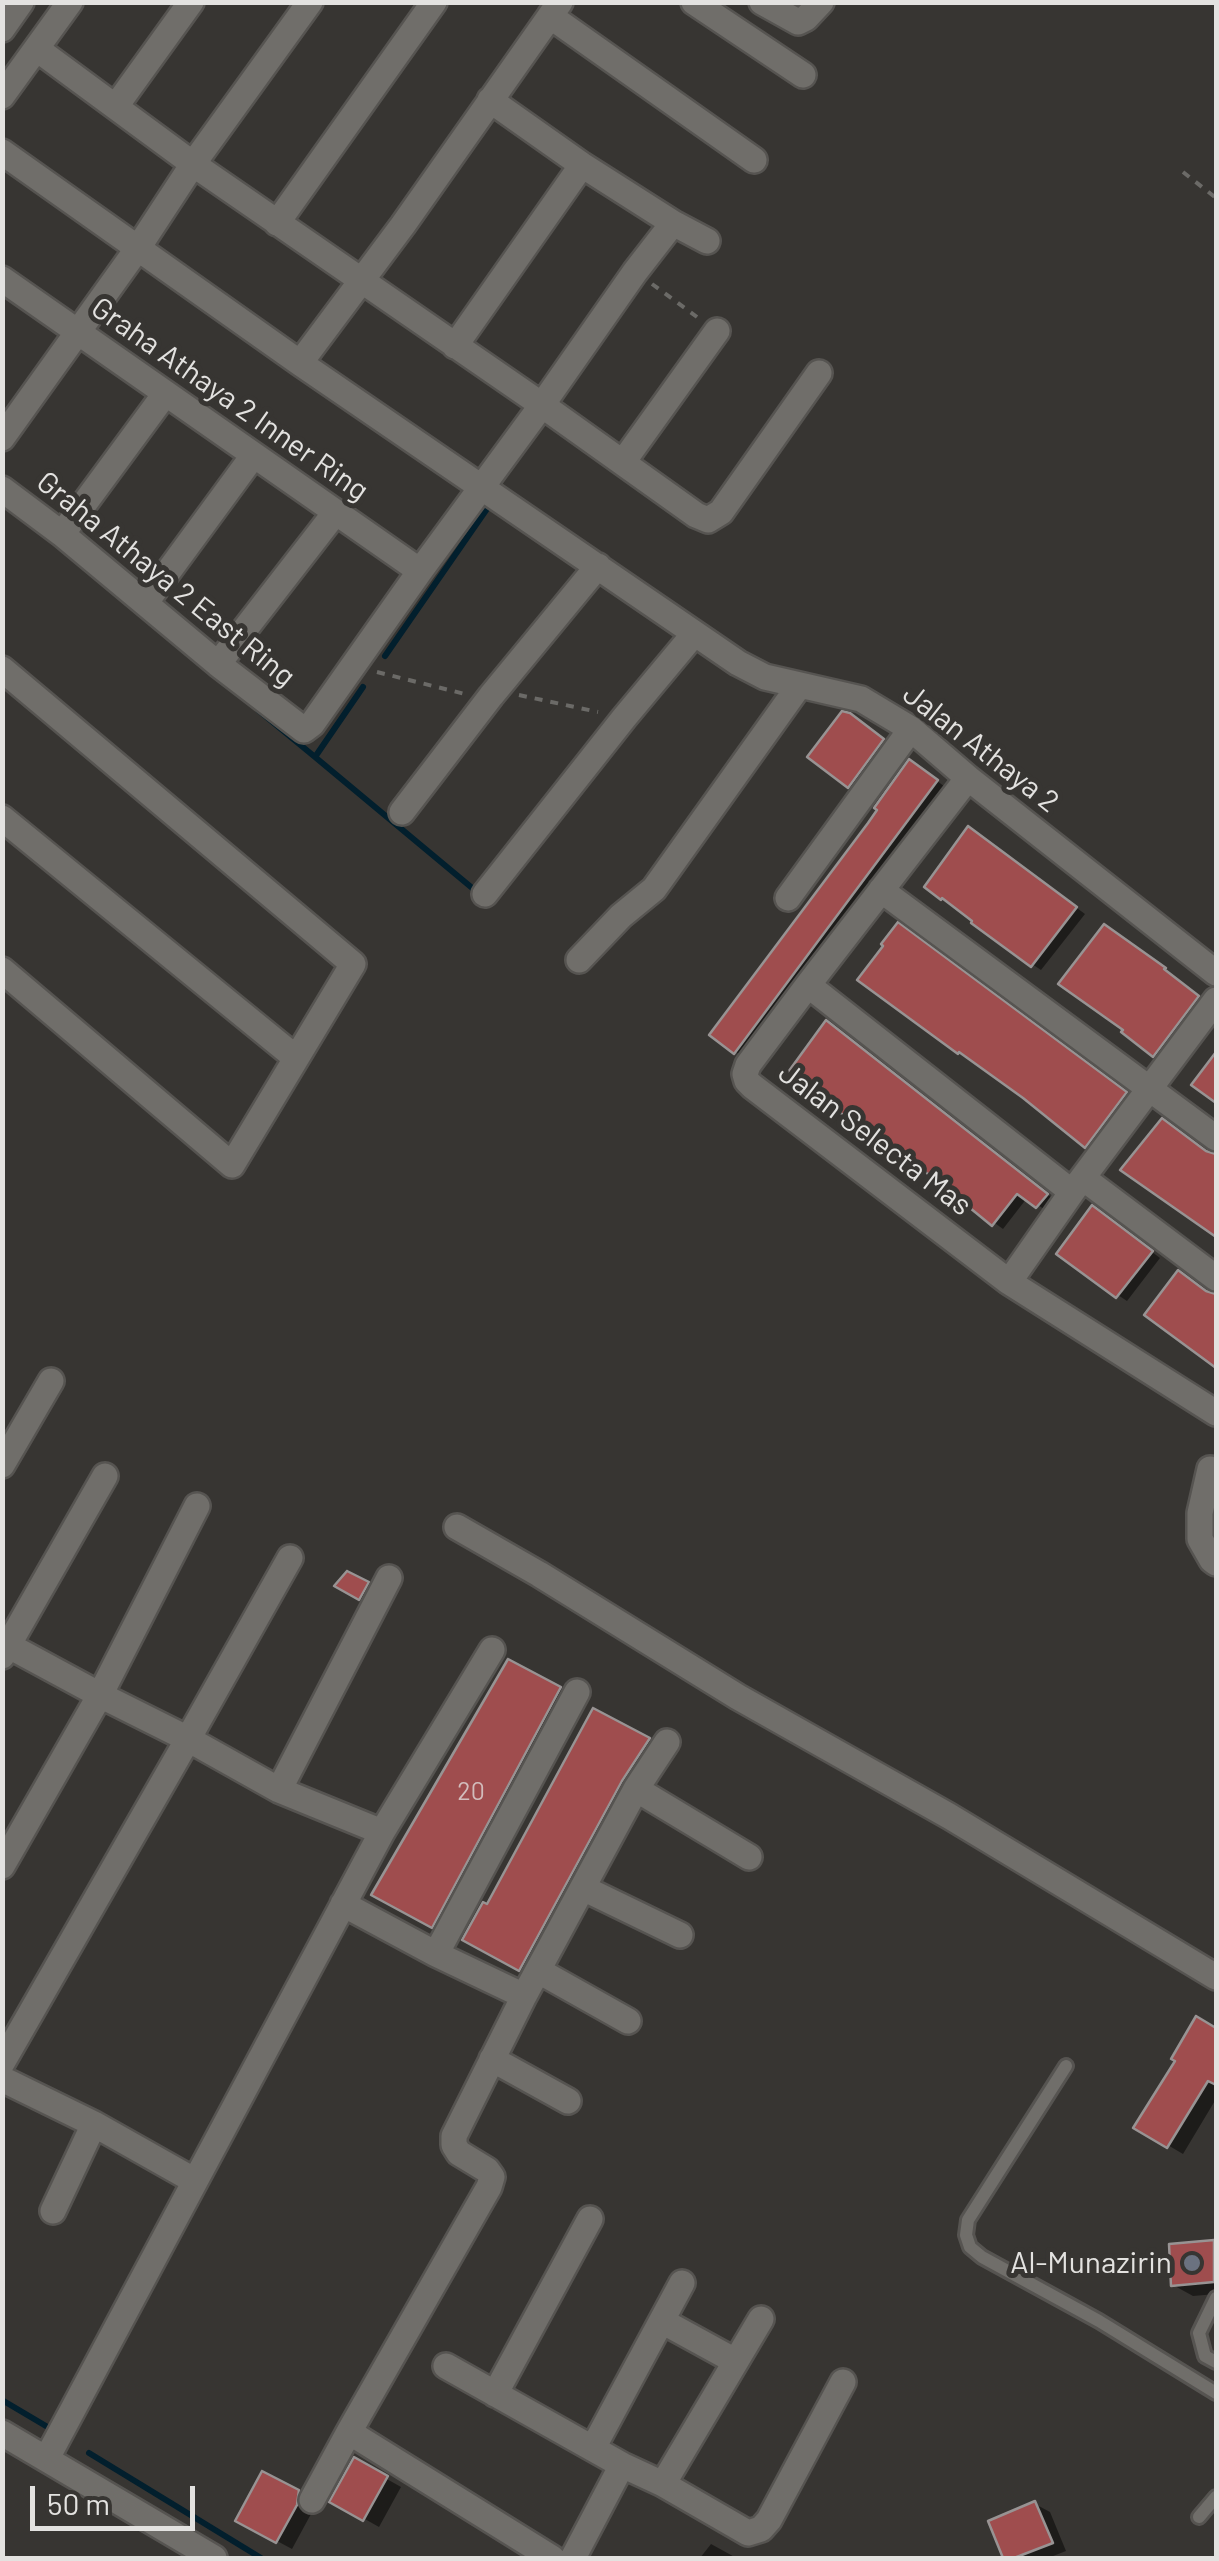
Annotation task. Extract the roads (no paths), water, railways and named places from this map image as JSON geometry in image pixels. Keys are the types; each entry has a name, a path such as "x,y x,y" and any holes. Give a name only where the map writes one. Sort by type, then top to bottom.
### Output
{"street":[{"path":"2,28 22,2"},
{"path":"2,96 70,2"},
{"path":"116,106 190,2"},
{"path":"2,438 310,2"},
{"path":"277,223 434,2"},
{"path":"694,2 803,75"},
{"path":"762,2 798,22 821,2"},
{"path":"300,363 555,9 754,160"},
{"path":"38,49 193,164 708,520 721,512 819,373"},
{"path":"490,100 582,165 706,241"},
{"name":"Jalan Athaya 2","path":"2,152 694,634 766,677 861,699 911,728 968,778 1216,973"},
{"path":"455,346 582,165"},
{"path":"420,571 672,223"},
{"name":"Graha Athaya 2 Inner Ring","path":"2,279 420,571"},
{"path":"623,462 717,332"},
{"path":"62,534 164,394"},
{"path":"146,602 253,456"},
{"name":"Graha Athaya 2 East Ring","path":"2,489 302,730 308,728 420,571"},
{"path":"218,664 335,513"},
{"path":"402,812 598,566"},
{"path":"486,894 694,634"},
{"path":"2,669 353,964 232,1165 2,970"},
{"path":"579,960 621,916 654,889 798,686"},
{"path":"788,898 911,728"},
{"name":"Jalan Selecta Mas","path":"968,778 748,1065 747,1081 1009,1282 1216,1412"},
{"path":"2,818 296,1058"},
{"path":"881,890 1216,1138"},
{"path":"808,985 1077,1185 1216,1278"},
{"path":"1009,1282 1216,1000"},
{"path":"2,1465 51,1381"},
{"path":"1210,1469 1200,1512 1200,1539 1216,1563"},
{"path":"105,1476 4,1648 188,1739 279,1790 382,1832"},
{"path":"2,1866 100,1695 198,1506"},
{"path":"457,1527 1216,1977"},
{"path":"2,2063 290,1558"},
{"path":"279,1790 388,1578"},
{"path":"47,2458 382,1832 492,1650"},
{"path":"436,1954 577,1692"},
{"path":"312,2500 489,2187 492,2177 458,2153 454,2136 524,1996 636,1789 667,1742"},
{"path":"636,1789 749,1857"},
{"path":"583,1888 680,1935"},
{"path":"343,1904 524,1996"},
{"path":"540,1971 628,2021"},
{"path":"492,2059 568,2101"},
{"path":"2,2078 195,2181"},
{"path":"53,2211 94,2124"},
{"path":"495,2394 590,2220"},
{"path":"593,2448 682,2283"},
{"path":"663,2484 761,2319"},
{"path":"662,2322 735,2362"},
{"path":"446,2366 748,2533 761,2529 769,2520 844,2382"},
{"path":"2,2432 214,2558"},
{"path":"349,2432 552,2558"},
{"path":"574,2558 622,2465"}],"lane":[{"path":"1066,2066 968,2220 966,2235 970,2247 1216,2393"},
{"path":"1216,2298 1199,2333 1205,2356 1216,2362"},
{"path":"1199,2517 1216,2496"}],"waterway":[{"path":"385,656 491,503"},
{"path":"258,710 315,757 363,687"},
{"path":"315,757 477,892"},
{"path":"2,2400 51,2429"},
{"path":"89,2453 261,2558"}],"place":[{"name":"Al-Munazirin","path":"1192,2263"}]}
